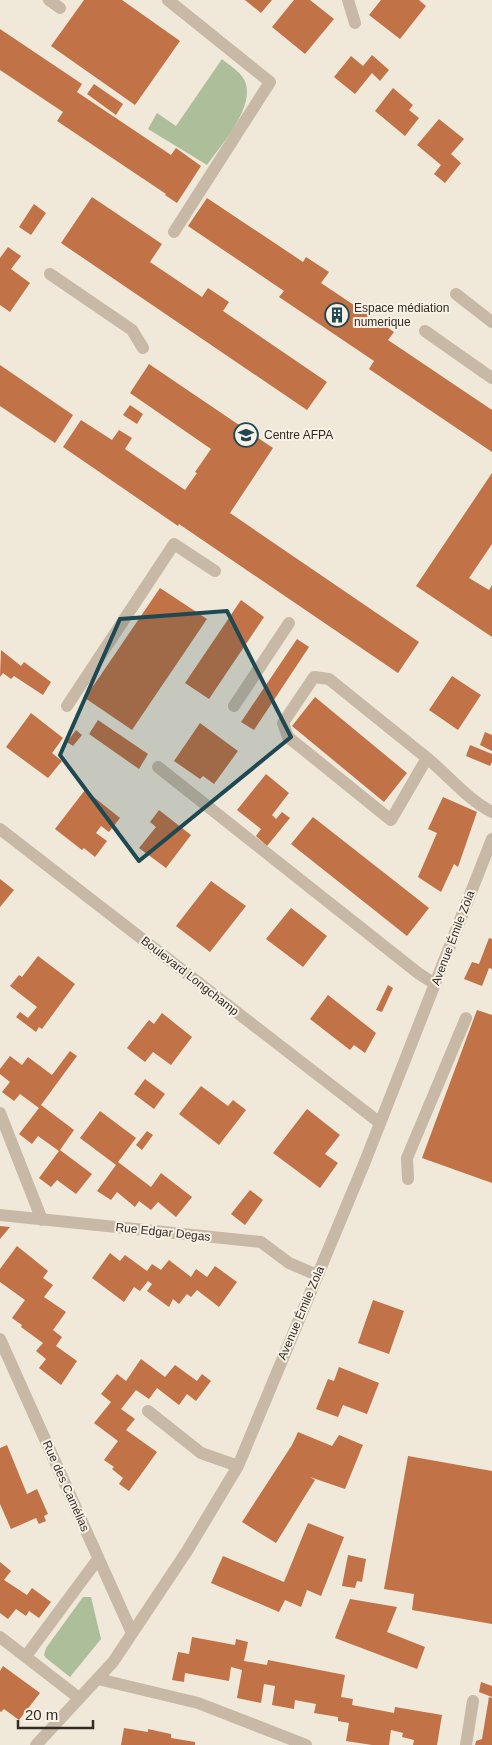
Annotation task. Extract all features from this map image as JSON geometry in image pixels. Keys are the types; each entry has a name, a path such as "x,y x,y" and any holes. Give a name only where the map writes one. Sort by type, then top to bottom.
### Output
{"street":[{"path":"49,0 60,8"},
{"path":"168,0 270,82 174,232"},
{"path":"348,0 355,23"},
{"path":"50,274 132,330 143,348"},
{"path":"456,294 492,322"},
{"path":"425,331 492,378"},
{"path":"67,706 174,544 215,571"},
{"path":"234,706 289,623"},
{"path":"427,758 391,820 288,736 283,724 314,677 329,679 427,758 480,806 492,812"},
{"path":"158,767 418,973 435,984"},
{"name":"Boulevard Longchamp","path":"0,829 380,1123"},
{"name":"Avenue Émile Zola","path":"36,1745 113,1662 187,1551 238,1466 380,1123 492,839"},
{"path":"408,1179 406,1158 466,1018"},
{"path":"0,1113 42,1220"},
{"name":"Rue Edgar Degas","path":"0,1215 261,1242 289,1263 317,1276"},
{"name":"Rue des Camélias","path":"0,1340 132,1633"},
{"path":"148,1411 200,1453 238,1466"},
{"path":"26,1656 98,1559"},
{"path":"0,1637 79,1698"},
{"path":"98,1679 198,1704 306,1745"},
{"path":"466,1745 473,1702"}],"highlighted area":[{"path":"227,611 291,737 139,861 60,755 120,619"}],"green space":[{"path":"222,59 242,76 246,84 247,94 245,105 234,127 207,165 148,129 157,113 176,126"},
{"path":"83,1597 91,1597 101,1639 70,1677 44,1655 46,1648"}],"building":[{"path":"84,0 122,0 180,41 135,105 51,46"},
{"path":"245,0 272,0 261,13"},
{"path":"294,0 310,0 334,19 305,54 272,27"},
{"path":"381,0 419,0 426,6 400,39 369,15"},
{"path":"0,29 82,84 77,92 171,155 176,148 201,166 177,203 57,121 63,112 0,70"},
{"path":"372,55 389,70 380,81 372,73 355,94 334,77 351,56 363,66"},
{"path":"94,84 123,104 116,115 87,94"},
{"path":"393,88 413,105 409,110 419,118 405,136 375,111"},
{"path":"439,119 464,139 451,154 461,163 445,183 434,174 441,165 417,145"},
{"path":"92,197 162,244 150,262 202,297 208,288 229,302 223,311 327,382 307,410 61,243"},
{"name":"Espace médiation numerique","path":"207,198 303,262 306,257 329,272 321,283 394,332 388,340 492,410 492,452 369,369 374,361 279,297 284,291 188,226"},
{"path":"34,204 46,213 31,235 19,227"},
{"path":"8,247 21,256 11,269 30,283 10,312 0,305 0,258"},
{"path":"149,364 273,448 230,513 419,642 398,673 63,447 81,420 112,440 119,430 132,438 125,449 185,490 211,449 130,393"},
{"path":"0,365 73,415 55,443 0,406"},
{"path":"130,405 143,414 137,424 123,415"},
{"path":"492,473 492,544 469,578 489,590 492,585 492,637 416,586"},
{"path":"160,588 207,619 132,730 85,698"},
{"path":"241,600 264,617 209,699 185,683"},
{"path":"297,639 309,647 254,730 241,722"},
{"path":"1,650 21,666 24,662 51,682 43,695 14,676 11,679 3,673 0,677"},
{"path":"452,676 481,695 458,730 429,710"},
{"path":"315,697 407,773 384,802 292,726"},
{"path":"31,713 63,738 52,753 62,761 48,778 6,747"},
{"path":"98,720 148,754 139,769 89,734"},
{"path":"200,723 238,751 214,784 203,776 200,779 174,761"},
{"path":"76,730 82,735 73,746 67,742"},
{"path":"485,732 492,735 492,751 480,745"},
{"path":"470,745 492,754 490,766 466,756"},
{"path":"266,774 289,793 272,815 276,819 282,812 290,818 267,846 256,836 261,829 237,810"},
{"path":"85,790 120,818 109,832 101,826 96,833 107,841 95,857 84,848 82,850 55,829"},
{"path":"443,797 477,812 458,867 454,864 441,892 418,877 437,833 428,829"},
{"path":"159,810 191,835 166,868 139,848 156,827 150,822"},
{"path":"313,817 429,908 407,936 291,844"},
{"path":"0,879 14,890 0,907"},
{"path":"211,881 246,906 210,952 176,926"},
{"path":"291,908 327,936 303,967 266,939"},
{"path":"489,938 492,939 492,969 489,968 482,986 464,979 472,962 479,964"},
{"path":"38,956 75,984 42,1029 39,1027 36,1032 16,1017 20,1012 28,1018 37,1007 10,986 19,975 22,977"},
{"path":"388,985 393,988 382,1012 376,1010"},
{"path":"328,995 376,1033 365,1053 354,1045 350,1050 310,1019"},
{"path":"477,1010 492,1015 492,1183 422,1158"},
{"path":"162,1013 192,1037 171,1065 153,1052 145,1062 127,1048 149,1020 154,1024"},
{"path":"70,1051 77,1056 41,1105 74,1130 60,1150 92,1174 76,1194 57,1180 51,1187 39,1178 59,1151 38,1136 32,1144 19,1134 39,1108 20,1094 14,1101 2,1092 10,1082 0,1074 0,1069 10,1056 22,1065 28,1057 52,1075"},
{"path":"145,1079 165,1094 154,1109 134,1094"},
{"path":"201,1086 228,1106 233,1100 246,1110 219,1145 179,1114"},
{"path":"307,1109 340,1135 325,1154 338,1163 320,1188 273,1153"},
{"path":"100,1111 136,1138 118,1162 151,1187 161,1173 192,1197 176,1217 158,1202 151,1210 139,1201 135,1207 117,1192 111,1200 97,1191 116,1165 80,1138"},
{"path":"147,1131 153,1135 142,1150 136,1145"},
{"path":"250,1190 263,1200 245,1225 231,1214"},
{"path":"0,1226 10,1227 0,1239"},
{"path":"17,1246 48,1271 43,1278 53,1285 44,1297 66,1312 53,1330 62,1337 56,1346 77,1361 61,1385 39,1368 46,1359 36,1351 43,1343 12,1318 25,1300 0,1282 0,1269"},
{"path":"110,1253 120,1261 125,1255 147,1271 152,1264 161,1270 169,1260 191,1277 196,1269 207,1277 215,1266 237,1282 219,1307 197,1290 191,1297 187,1294 179,1304 173,1299 169,1307 147,1291 152,1284 148,1281 140,1291 134,1287 124,1302 92,1278"},
{"path":"373,1300 404,1311 389,1354 358,1343"},
{"path":"141,1359 165,1377 175,1365 197,1381 202,1374 211,1381 196,1401 187,1394 179,1405 157,1388 149,1399 136,1390 121,1409 135,1419 126,1430 157,1452 129,1491 119,1484 123,1478 112,1469 114,1467 104,1460 118,1441 94,1423 111,1402 101,1394 117,1374 126,1381"},
{"path":"339,1367 379,1383 367,1414 343,1405 338,1417 316,1409 328,1379 334,1381"},
{"path":"298,1432 332,1446 339,1435 363,1445 345,1489 310,1477 315,1480 276,1543 242,1522 292,1445"},
{"path":"7,1445 27,1494 37,1489 48,1514 44,1516 46,1521 39,1524 36,1518 11,1529 0,1504 0,1448"},
{"path":"408,1456 492,1471 492,1624 412,1610 414,1594 384,1589"},
{"path":"308,1523 344,1537 321,1596 307,1590 301,1607 285,1600 279,1612 211,1583 223,1556 284,1582"},
{"path":"348,1555 366,1559 362,1582 357,1581 355,1588 342,1586"},
{"path":"0,1562 11,1571 4,1580 27,1595 32,1588 51,1602 39,1618 29,1611 26,1616 16,1609 8,1619 0,1613"},
{"path":"350,1599 397,1607 387,1632 425,1647 417,1669 335,1638"},
{"path":"192,1637 235,1645 236,1639 248,1642 244,1661 267,1665 268,1660 345,1675 341,1697 353,1699 352,1705 394,1713 395,1707 442,1715 437,1745 413,1745 414,1740 402,1737 403,1733 391,1730 389,1745 372,1745 346,1741 349,1723 338,1721 338,1717 314,1713 316,1704 295,1700 294,1709 272,1705 275,1686 264,1684 261,1703 237,1698 242,1670 231,1667 229,1681 185,1673 184,1682 172,1680 178,1652 189,1654"},
{"path":"3,1666 40,1693 19,1720 4,1709 0,1711 0,1671"},
{"path":"481,1682 492,1686 492,1697 479,1692"},
{"path":"489,1697 492,1698 492,1745 475,1745 476,1741 482,1739"},
{"path":"124,1728 148,1732 148,1729 171,1734 171,1738 195,1742 195,1745 121,1745"}],"place":[{"name":"Espace médiation numerique","path":"337,315"},
{"name":"Centre AFPA","path":"246,435"}]}
